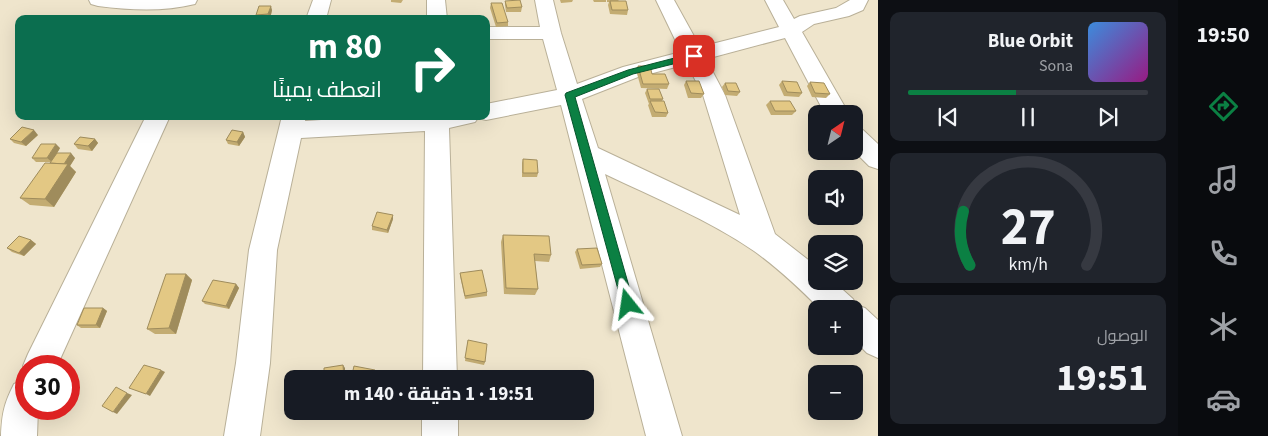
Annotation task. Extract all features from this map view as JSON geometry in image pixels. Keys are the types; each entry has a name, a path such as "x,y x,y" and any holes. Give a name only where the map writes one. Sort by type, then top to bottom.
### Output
{"street":[{"path":"98,0 119,3 188,0"},
{"path":"199,15 205,0"},
{"path":"317,15 322,0"},
{"path":"436,0 436,15"},
{"path":"544,0 551,32 587,154 664,436"},
{"path":"665,0 714,95 763,242"},
{"path":"774,0 832,105"},
{"path":"490,111 569,95 631,72 792,30 807,20 842,12 856,6 859,0"},
{"path":"152,3 169,15"},
{"path":"490,33 551,32"},
{"path":"45,355 156,120"},
{"path":"242,436 253,363 263,250 292,123 402,120"},
{"path":"438,120 440,370"},
{"path":"863,145 878,159"},
{"path":"587,154 725,220 763,242 792,264 832,300"},
{"path":"863,328 878,342"},
{"path":"19,436 20,420"},
{"path":"440,420 440,436"}],"building":[{"path":"520,0 522,7 507,8 505,1"},
{"path":"610,1 626,1 628,10 612,10"},
{"path":"491,3 502,3 508,22 497,23"},
{"path":"259,6 271,6 268,14 256,15"},
{"path":"638,66 650,66 652,74 665,74 669,84 643,84"},
{"path":"686,81 699,81 704,94 691,93"},
{"path":"782,81 797,82 802,93 787,92"},
{"path":"810,82 824,83 830,94 815,93"},
{"path":"725,83 736,83 740,92 728,91"},
{"path":"647,89 659,89 663,99 650,99"},
{"path":"650,101 664,101 668,113 655,112"},
{"path":"770,101 790,101 796,111 775,111"},
{"path":"22,127 34,130 21,142 10,139"},
{"path":"232,130 243,132 237,142 226,140"},
{"path":"80,137 95,139 88,146 74,144"},
{"path":"41,144 56,144 47,158 32,158"},
{"path":"57,153 71,153 64,164 50,163"},
{"path":"523,159 537,160 538,173 523,173"},
{"path":"45,163 68,164 45,199 20,198"},
{"path":"377,212 393,215 387,230 372,226"},
{"path":"503,235 549,236 551,255 534,254 538,289 506,288"},
{"path":"19,236 31,240 19,253 7,248"},
{"path":"597,248 602,264 582,265 577,249"},
{"path":"482,270 487,292 465,296 460,273"},
{"path":"166,274 186,274 169,328 147,329"},
{"path":"213,280 236,284 226,306 202,301"},
{"path":"84,308 103,308 96,325 77,325"},
{"path":"468,340 487,344 485,362 465,358"},
{"path":"144,365 161,370 146,394 129,388"},
{"path":"343,365 343,370 324,370 324,368"},
{"path":"354,366 375,370 353,370"},
{"path":"116,387 127,393 113,412 102,406"}],"route":[{"path":"628,304 569,95 631,72 694,56"}]}
